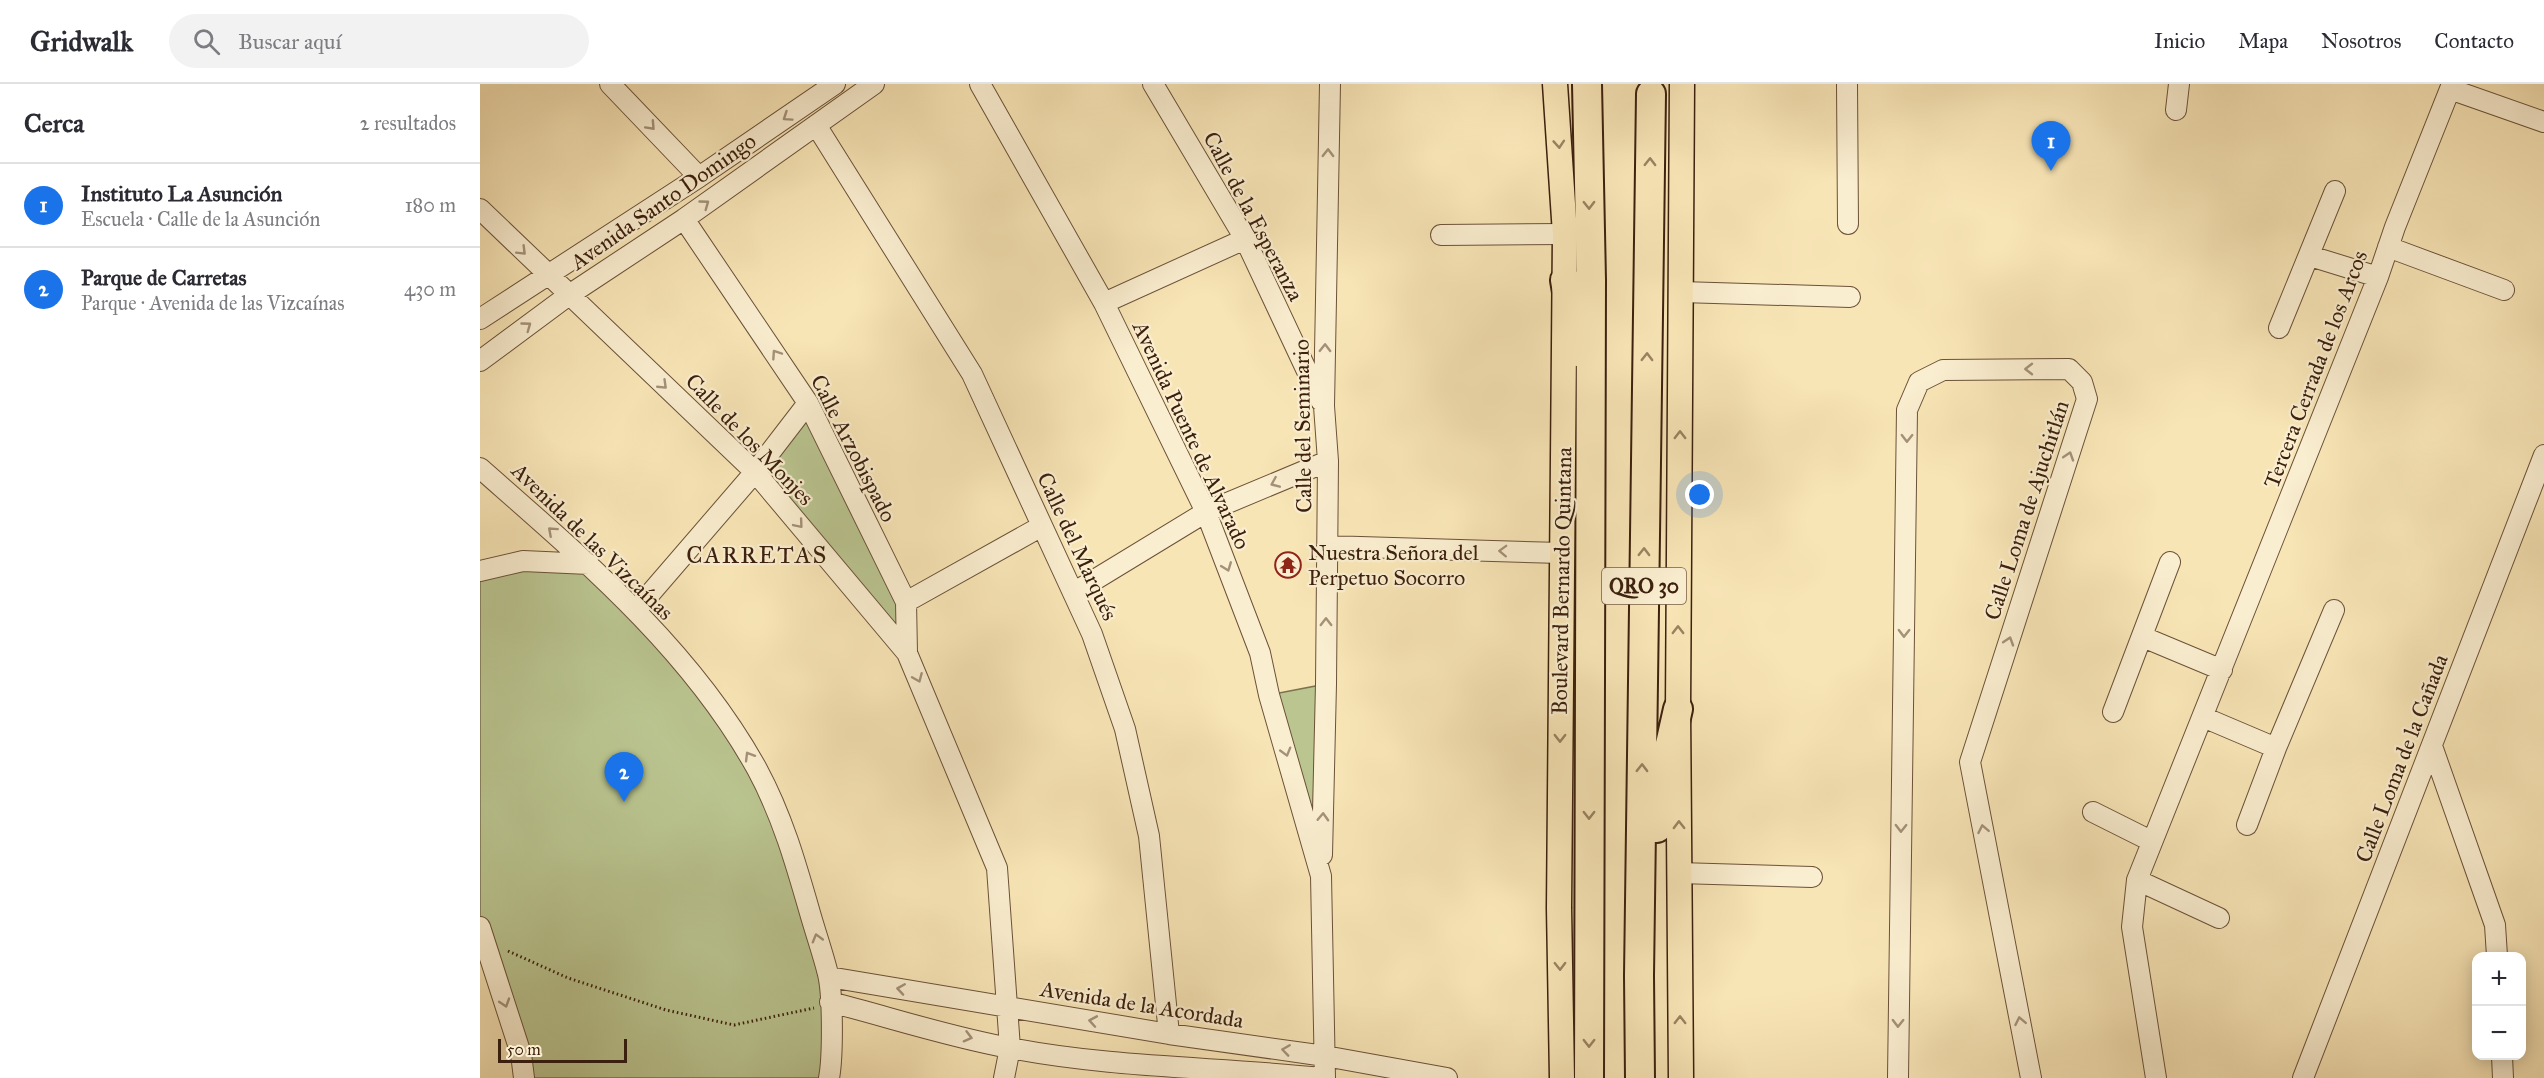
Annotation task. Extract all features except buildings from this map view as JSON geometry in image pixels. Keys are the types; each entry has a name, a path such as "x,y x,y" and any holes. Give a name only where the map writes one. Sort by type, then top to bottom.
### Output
{"highway":[{"name":"Boulevard Bernardo Quintana","path":"1587,84 1591,280 1588,1078"},
{"name":"QRO 30","path":"1640,1078 1639,976 1651,94"},
{"path":"1565,280 1577,353 1580,661 1589,693"},
{"path":"1639,976 1664,771 1678,709"}],"main road":[{"name":"Boulevard Bernardo Quintana","path":"1555,84 1565,234 1559,908 1562,1078"},
{"path":"1681,1078 1678,709 1682,84"}],"street":[{"path":"610,84 699,177"},
{"name":"Avenida Santo Domingo","path":"480,319 699,177 836,84"},
{"name":"Avenida Santo Domingo","path":"480,361 569,295 684,219 874,84"},
{"name":"Avenida Puente de Alvarado","path":"980,84 1104,303 1206,512 1260,653 1269,695 1321,876 1324,1078"},
{"name":"Calle de la Esperanza","path":"1153,84 1245,239 1324,406"},
{"name":"Calle del Seminario","path":"1321,876 1326,684 1328,461 1324,406 1330,84"},
{"path":"1847,84 1848,224"},
{"path":"2176,111 2179,84"},
{"path":"2451,86 2544,122"},
{"name":"Tercera Cerrada de los Arcos","path":"2156,1078 2132,927 2137,880 2378,277 2451,86"},
{"name":"Calle del Marqués","path":"816,125 972,374 1092,634 1125,729 1149,836 1169,1034"},
{"path":"2279,328 2335,190"},
{"name":"Calle de los Monjes","path":"480,210 754,472 907,652 997,868 1010,1048 1004,1078"},
{"name":"Calle Arzobispado","path":"684,219 808,403 906,602 907,652"},
{"path":"1441,235 1565,234"},
{"path":"1104,303 1245,239"},
{"path":"2388,247 2504,290"},
{"path":"2310,256 2378,277"},
{"path":"1681,292 1850,297"},
{"name":"Calle Loma de Ajuchitlán","path":"1898,1078 1907,411 1919,382 1943,370 2069,369 2082,381 2087,399 1970,762 2031,1078"},
{"path":"636,610 754,472 808,403"},
{"name":"Calle Loma de la Cañada","path":"2303,1078 2544,456"},
{"path":"1073,593 1206,512 1328,461"},
{"name":"Avenida de las Vizcaínas","path":"480,468 589,564 636,610 721,710 758,771 786,833 829,977 822,1005 832,1064 829,1078"},
{"path":"906,602 1042,526"},
{"path":"1327,546 1561,553"},
{"path":"480,571 523,561 589,564"},
{"path":"2113,712 2170,562"},
{"path":"2247,825 2276,748 2334,610"},
{"path":"2143,637 2222,670"},
{"path":"2203,717 2276,748"},
{"path":"2432,746 2495,925 2497,952"},
{"path":"2093,812 2151,842"},
{"path":"1679,873 1812,878"},
{"path":"2137,880 2218,918"},
{"path":"482,937 486,963 520,1054 524,1078"},
{"name":"Avenida de la Acordada","path":"829,977 1169,1034 1325,1056 1447,1078"},
{"path":"822,1005 1119,1071 1324,1078"},
{"path":"2502,1060 2503,1078"}],"path":[{"path":"482,937 568,978 666,1011 734,1025 822,1005"},
{"path":"816,1018 822,1005"}],"green space":[{"path":"808,403 906,602 907,652 755,472"},
{"path":"589,564 721,710 786,833 829,977 829,1078 525,1078 480,927 480,571"},
{"path":"1326,684 1321,876 1269,695"}],"place":[{"name":"Instituto La Asunción","path":"2051,171"},
{"name":"Nuestra Señora del Perpetuo Socorro","path":"1288,565"},
{"name":"Parque de Carretas","path":"624,802"}],"district":[{"name":"CARRETAS","path":"757,555"}]}
